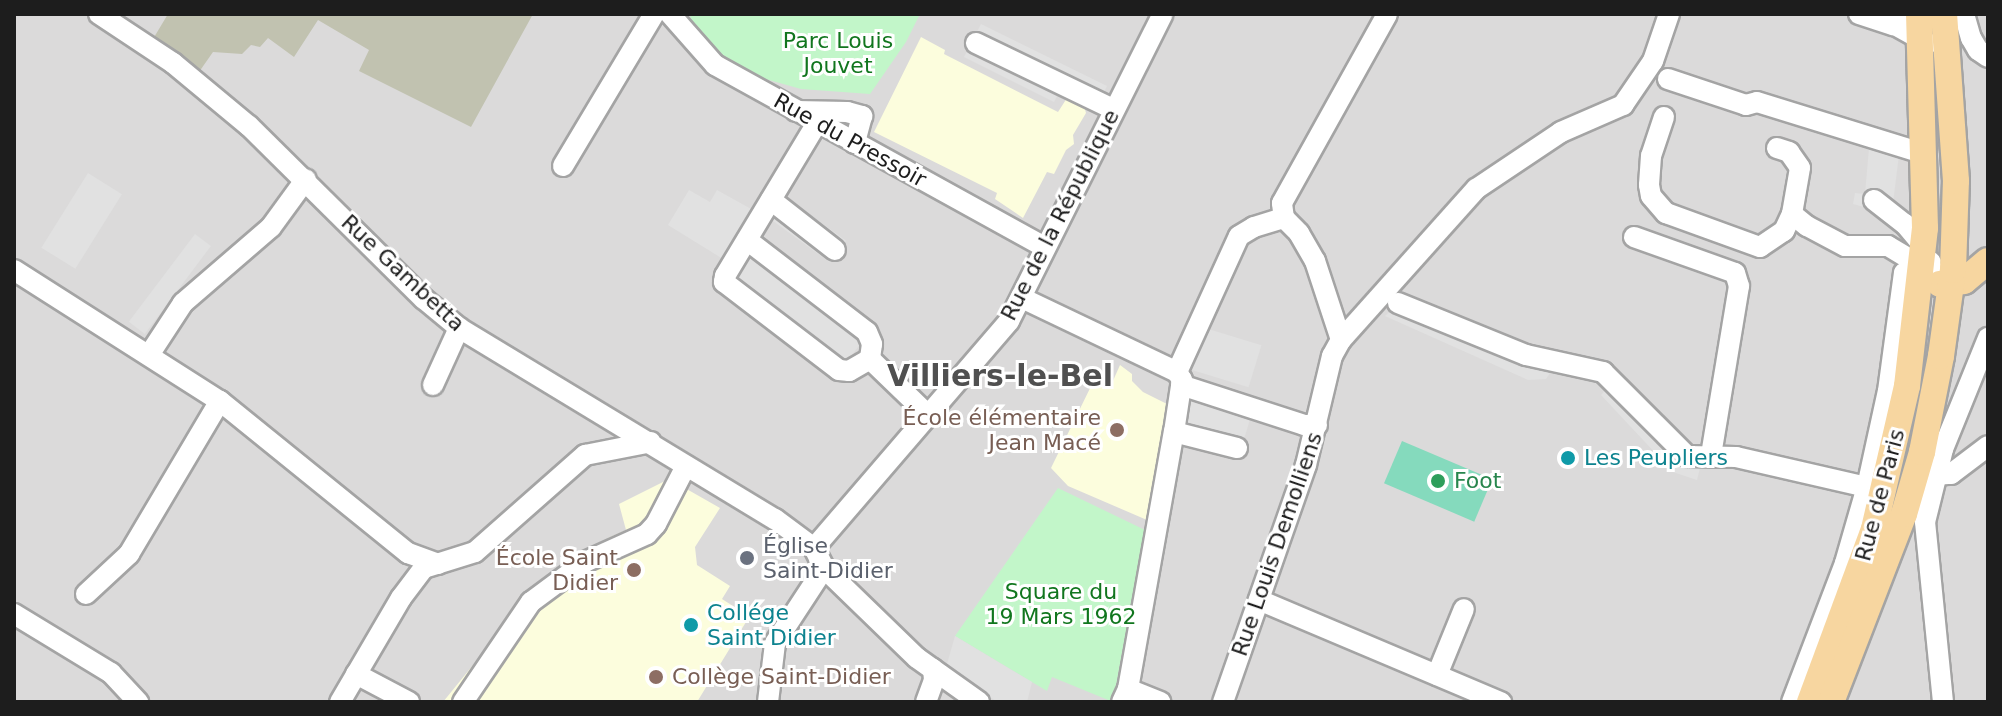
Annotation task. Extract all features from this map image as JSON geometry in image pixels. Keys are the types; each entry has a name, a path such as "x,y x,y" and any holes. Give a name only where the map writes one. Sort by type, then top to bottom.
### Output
{"main road":[{"name":"Rue de Paris","path":"1831,702 1882,576 1913,482 1936,388 1953,268 1955,148 1949,72 1914,22"},
{"name":"Rue de Paris","path":"1810,702 1853,590 1883,496 1902,417 1923,265 1925,154 1914,22"},
{"path":"1923,265 1953,268 1988,248"},
{"path":"1923,265 1953,268 1970,278 1988,261"}],"street":[{"name":"Rue Gambetta","path":"99,14 173,63 249,126 306,179 390,266 459,328 651,442 775,519 814,548"},
{"path":"618,47 638,14"},
{"path":"563,166 654,14"},
{"name":"Rue du Pressoir","path":"670,14 715,65 1045,247"},
{"name":"Rue de la République","path":"814,548 927,414 979,359 1022,298 1113,109 1163,14"},
{"path":"1387,14 1285,195 1284,218 1299,233 1315,261 1341,340 1476,189 1561,132 1623,105 1649,69 1669,14"},
{"path":"1859,14 1914,22"},
{"path":"1964,14 1971,38 1978,50 1988,57"},
{"path":"976,43 1113,109"},
{"path":"1668,79 1746,105 1757,102 1925,154"},
{"path":"796,111 847,112 862,116 855,143"},
{"path":"1664,117 1651,156 1651,196 1666,213 1760,247 1784,231 1792,214 1800,168 1789,152 1777,148"},
{"path":"817,123 724,282 839,370 849,371 870,359"},
{"path":"149,355 183,303 271,227 306,179"},
{"path":"771,200 835,250"},
{"path":"1874,200 1905,224 1923,265"},
{"path":"1792,214 1845,246 1888,246 1923,265"},
{"path":"1160,702 1125,695 1174,432 1179,379 1239,236 1254,227 1284,218"},
{"path":"1634,237 1735,273 1739,286 1711,455"},
{"path":"747,240 867,332 872,344 870,359"},
{"path":"1792,702 1845,563 1867,487 1888,391 1903,275 1923,265"},
{"path":"14,270 220,401 408,553 438,564"},
{"path":"1022,298 1179,379 1304,425 1317,425"},
{"path":"1398,303 1526,355 1603,372 1687,456 1741,459 1867,487"},
{"path":"433,385 459,328"},
{"path":"1943,702 1925,522 1935,475 1988,338"},
{"name":"Rue Louis Demolliens","path":"1223,702 1317,425 1332,356 1341,340"},
{"path":"870,359 927,414"},
{"path":"86,594 129,554 220,401"},
{"path":"340,702 401,598 424,568 475,552 585,455 611,419"},
{"path":"1174,432 1237,448"},
{"path":"585,455 651,442"},
{"path":"1935,475 1951,474 1988,446"},
{"path":"463,702 531,602 585,562 647,534 656,524 686,466"},
{"path":"814,548 824,568 917,658 979,702"},
{"path":"768,702 775,643 824,568"},
{"path":"1259,600 1501,702"},
{"path":"1437,675 1464,609"},
{"path":"14,614 111,673 138,702"},
{"path":"926,702 934,680 933,669"},
{"path":"356,674 409,702"}],"shaded area":[{"path":"14,14 1988,14 1988,702 14,702"},
{"path":"168,14 533,14 471,127 359,71 369,50 318,20 294,57 268,38 260,47 251,45 242,54 213,52 199,72 153,39"},
{"path":"981,24 1107,86 1101,98 1065,80 1054,102 964,57"},
{"path":"921,37 945,50 944,54 1058,112 1067,98 1084,106 1086,113 1073,135 1074,144 1066,150 1054,174 1047,172 1023,218 995,199 997,193 874,132"},
{"path":"1869,148 1899,155 1893,203 1875,210 1853,204 1855,193 1865,194"},
{"path":"88,173 122,194 75,269 41,248"},
{"path":"689,190 710,202 717,190 753,210 723,259 668,225"},
{"path":"783,195 846,241 830,263 767,217"},
{"path":"195,234 211,246 145,334 129,322"},
{"path":"748,257 861,342 844,366 731,280"},
{"path":"1394,308 1552,370 1546,379 1528,380 1385,316"},
{"path":"1205,328 1261,345 1249,387 1192,370"},
{"name":"École élémentaire Jean Macé","path":"1120,365 1132,374 1132,381 1143,392 1169,405 1147,520 1068,486 1051,468 1096,376 1112,383"},
{"path":"1609,386 1680,460 1700,468 1697,480 1673,472 1601,395"},
{"path":"1187,393 1252,413 1242,447 1176,427"},
{"path":"669,479 720,508 695,547 697,565 730,586 722,599 744,613 746,622 697,702 443,702 517,611 608,538 626,530 619,504"},
{"path":"955,636 1032,682 1027,702 998,702 945,671"}],"green space":[{"name":"Parc Louis Jouvet","path":"690,14 920,14 906,42 870,94 801,89 715,65 696,45"},
{"name":"Foot","path":"1402,441 1492,479 1474,522 1384,483"},
{"name":"Square du 19 Mars 1962","path":"1058,488 1145,530 1113,702 1052,677 1047,691 955,636"}],"place":[{"name":"École élémentaire Jean Macé","path":"1117,430"},
{"name":"Les Peupliers","path":"1568,458"},
{"name":"Foot","path":"1438,481"},
{"name":"Église Saint-Didier","path":"747,558"},
{"name":"École Saint Didier","path":"634,570"},
{"name":"Collége Saint Didier","path":"691,625"},
{"name":"Collège Saint-Didier","path":"656,677"}],"district":[{"name":"Villiers-le-Bel","path":"1000,376"}]}
